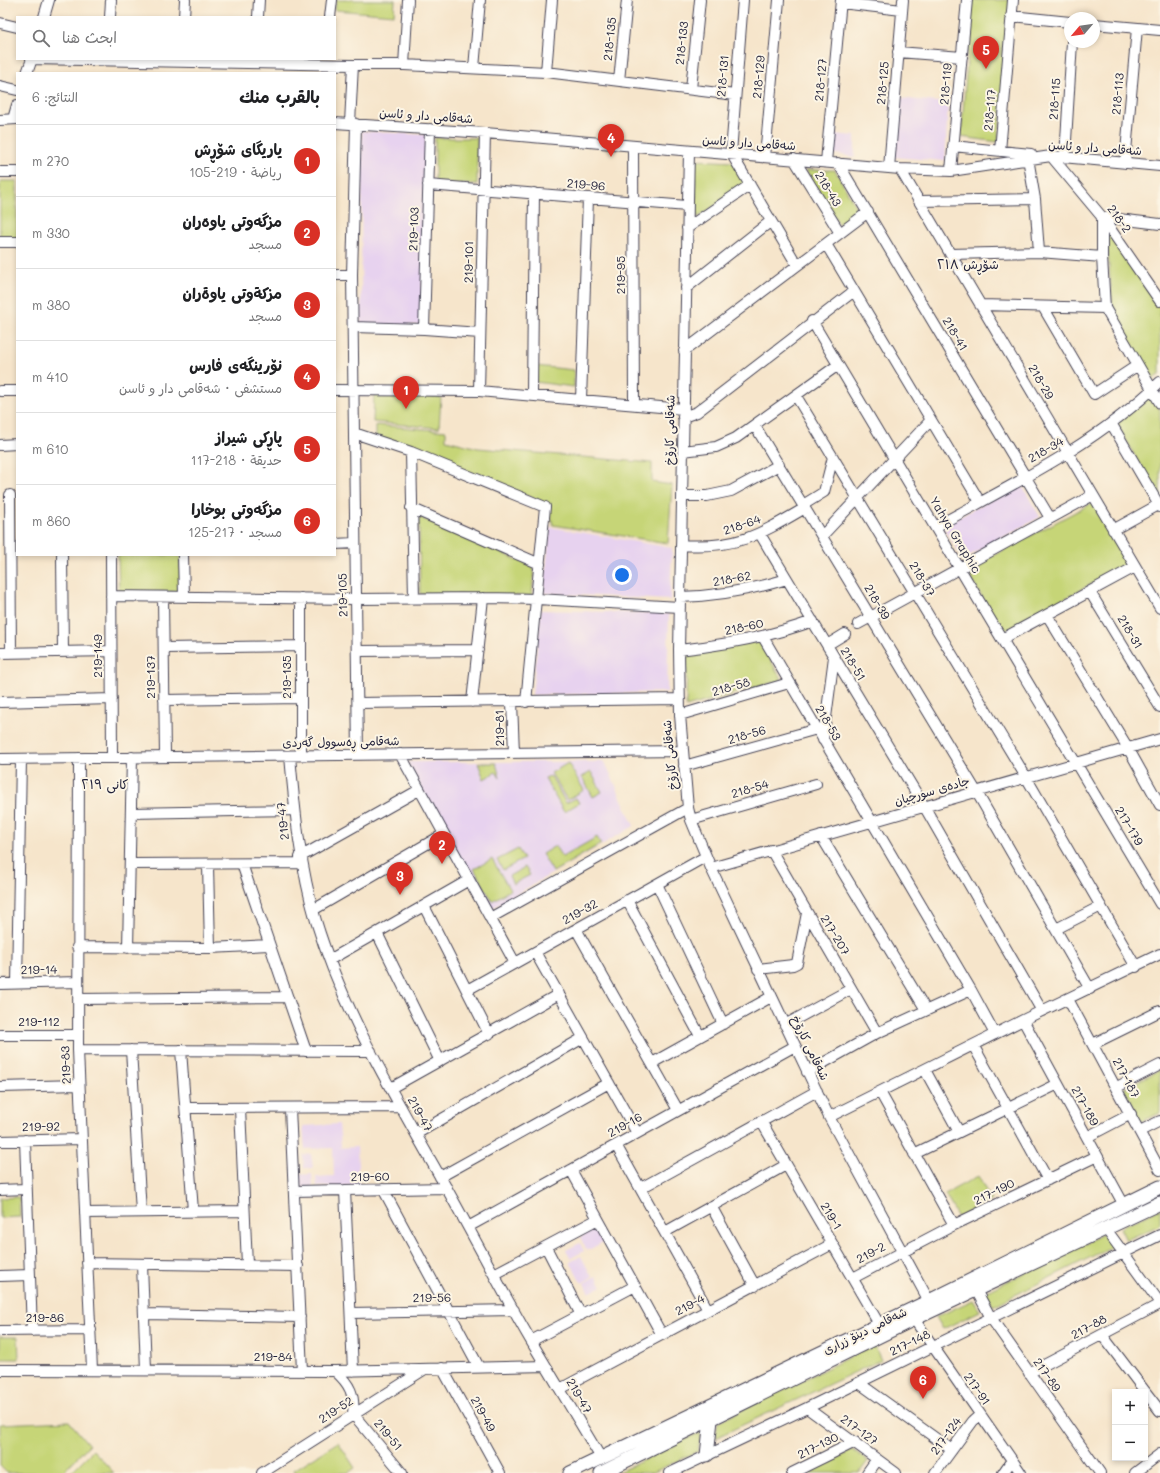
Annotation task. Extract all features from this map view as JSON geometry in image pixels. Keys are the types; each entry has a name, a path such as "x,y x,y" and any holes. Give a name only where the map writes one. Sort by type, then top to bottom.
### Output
{"main road":[{"name":"شەقامی دینۆ زراری","path":"570,1473 929,1301 1160,1187"},
{"name":"شەقامی دینۆ زراری","path":"601,1473 914,1319 1160,1203"},
{"path":"708,1455 711,1420"}],"street":[{"path":"44,16 49,0"},
{"path":"110,16 111,0"},
{"path":"184,16 185,0"},
{"path":"258,16 259,0"},
{"path":"330,16 332,0"},
{"path":"404,64 408,0"},
{"path":"474,68 480,0"},
{"path":"546,72 552,0"},
{"name":"218-135","path":"619,81 627,0"},
{"name":"218-133","path":"691,89 700,0"},
{"name":"218-131","path":"731,154 734,95 743,0"},
{"name":"218-129","path":"765,157 779,0"},
{"name":"218-119","path":"951,171 967,0"},
{"name":"218-117","path":"1000,151 1013,0"},
{"path":"841,1 902,5"},
{"name":"218-127","path":"826,162 841,1"},
{"name":"218-125","path":"889,168 902,5"},
{"path":"1011,16 1064,21"},
{"path":"0,23 16,27"},
{"path":"1100,25 1160,30"},
{"name":"218-113","path":"1126,163 1137,28"},
{"name":"218-115","path":"1065,157 1072,48"},
{"path":"898,52 962,56"},
{"path":"27,72 32,60"},
{"path":"106,60 326,62 353,65 404,64 546,72 734,95"},
{"name":"219-105","path":"353,65 352,275 358,755"},
{"path":"0,86 16,90"},
{"path":"0,120 15,119"},
{"name":"شەقامی دار و ئاسن","path":"336,123 485,133 900,169 951,171 1028,158 1051,156 1160,166"},
{"name":"219-103","path":"424,329 430,129"},
{"name":"219-101","path":"479,391 485,133"},
{"name":"219-95","path":"633,146 634,404"},
{"path":"953,146 1051,156"},
{"name":"شەقامی کارۆخ","path":"689,151 680,602 680,715 688,808 705,857 807,1072 829,1117 929,1301"},
{"path":"731,154 797,265"},
{"name":"218-2","path":"1051,156 1102,217 1160,301"},
{"path":"1028,158 1035,199 1039,252"},
{"name":"218-43","path":"794,159 840,233"},
{"name":"218-41","path":"838,164 1050,518"},
{"name":"218-29","path":"900,169 1160,608"},
{"path":"0,172 16,172"},
{"name":"219-96","path":"428,185 687,206"},
{"path":"687,228 750,185"},
{"path":"532,396 534,193"},
{"path":"581,400 588,198"},
{"path":"919,201 1035,199"},
{"path":"684,351 868,212"},
{"path":"1160,224 1102,217 1102,257 1105,308 1160,403"},
{"path":"686,288 771,221"},
{"path":"0,242 16,242"},
{"path":"826,244 980,502"},
{"path":"950,254 1039,252 1102,257"},
{"path":"336,275 352,275"},
{"path":"336,390 479,391 634,404 683,413 697,412 854,291"},
{"path":"980,305 1105,308"},
{"path":"1043,307 1094,394 1138,365"},
{"name":"Yahya Graphic","path":"812,322 1076,762"},
{"path":"353,327 424,329 480,333"},
{"path":"683,451 716,447 736,438 755,426 838,365"},
{"name":"218-34","path":"935,527 1068,454 1111,423 1160,382"},
{"path":"0,391 16,391"},
{"name":"218-37","path":"796,396 1026,776 1136,967"},
{"path":"822,536 931,420"},
{"path":"1111,423 1160,506 1113,530"},
{"name":"218-39","path":"755,426 976,791 1090,988"},
{"path":"354,433 411,452 545,507 526,702"},
{"path":"0,445 16,444"},
{"path":"411,452 414,598"},
{"name":"218-64","path":"681,546 729,544 760,534 804,507 824,492 833,457"},
{"path":"682,496 707,496 731,491 779,466"},
{"path":"0,495 14,495 11,652"},
{"path":"858,624 1093,495"},
{"path":"411,508 540,564"},
{"name":"218-51","path":"760,534 924,806 1042,1011"},
{"path":"336,544 356,543"},
{"path":"62,556 63,652"},
{"name":"219-149","path":"111,556 112,758"},
{"path":"183,556 184,596"},
{"path":"1002,639 1135,567"},
{"name":"218-62","path":"111,596 356,599 483,598 680,602 741,591 787,579"},
{"name":"218-31","path":"1090,592 1160,707"},
{"name":"219-137","path":"163,597 165,757"},
{"name":"219-135","path":"295,756 300,698 301,598"},
{"path":"472,702 483,598"},
{"path":"1047,615 1128,748 1160,805"},
{"name":"218-60","path":"680,650 732,644 763,637 812,621"},
{"path":"826,645 845,634"},
{"name":"218-53","path":"763,637 971,990 995,1034"},
{"path":"164,648 300,646"},
{"path":"0,653 111,650"},
{"path":"357,651 478,650"},
{"path":"823,740 834,657"},
{"name":"218-58","path":"680,715 789,683"},
{"path":"164,700 300,698"},
{"path":"0,702 112,699"},
{"path":"358,703 680,699"},
{"name":"219-81","path":"512,702 514,753"},
{"name":"218-56","path":"684,766 817,729"},
{"name":"جادەی سورچیان","path":"711,868 1026,776 1160,739"},
{"name":"شەقامی ڕەسوول گەردی","path":"0,759 683,751"},
{"path":"400,754 515,963"},
{"name":"219-47","path":"295,756 294,810 301,860 313,910 331,959 371,1051 531,1341 601,1458"},
{"path":"128,948 132,757"},
{"name":"219-83","path":"78,758 78,1050 92,1370"},
{"path":"17,983 21,759"},
{"name":"217-179","path":"1076,762 1160,904"},
{"name":"218-54","path":"691,820 816,784"},
{"path":"130,864 208,865 301,860 420,790"},
{"path":"490,918 688,808"},
{"path":"131,813 294,810"},
{"path":"313,910 444,834"},
{"path":"821,836 926,1010"},
{"name":"217-207","path":"771,850 877,1033"},
{"name":"219-32","path":"467,990 705,857"},
{"path":"242,864 306,1051"},
{"path":"208,865 210,948"},
{"path":"331,959 469,880"},
{"path":"657,884 723,1024"},
{"path":"627,900 700,1036"},
{"path":"424,906 489,1034"},
{"path":"1056,929 1101,906"},
{"path":"758,969 793,965 797,963 807,913"},
{"path":"576,929 678,1110"},
{"path":"377,933 440,1061"},
{"path":"77,947 210,948 269,945"},
{"path":"534,952 637,1133"},
{"path":"829,1117 1023,1020 1136,967 1160,954"},
{"name":"219-14","path":"0,984 78,982"},
{"path":"785,1025 852,989"},
{"path":"807,1072 877,1033 971,990"},
{"path":"391,1088 559,994"},
{"path":"78,999 288,997"},
{"path":"652,1062 771,997"},
{"name":"217-187","path":"1068,999 1117,1087 1160,1170"},
{"path":"1093,1044 1160,1011"},
{"name":"217-189","path":"1023,1020 1124,1205"},
{"name":"219-112","path":"0,1035 78,1035"},
{"path":"416,1134 583,1038"},
{"path":"973,1045 1048,1180"},
{"name":"219-16","path":"468,1227 795,1046"},
{"path":"78,1050 371,1051"},
{"path":"131,1050 141,1212"},
{"path":"181,1050 193,1211"},
{"path":"1117,1087 1160,1065"},
{"path":"925,1070 960,1132"},
{"path":"440,1177 609,1083"},
{"path":"914,1154 1058,1084"},
{"path":"0,1087 79,1085"},
{"path":"641,1188 817,1091"},
{"path":"880,1092 954,1225"},
{"path":"186,1108 401,1107"},
{"path":"240,1108 247,1265"},
{"path":"290,1108 302,1371"},
{"path":"1087,1137 1131,1114"},
{"name":"219-1","path":"761,1121 879,1324"},
{"path":"1140,1131 1160,1121"},
{"name":"219-92","path":"0,1141 82,1139"},
{"path":"24,1140 32,1331"},
{"path":"616,1145 708,1310"},
{"name":"217-190","path":"902,1251 1097,1156"},
{"path":"665,1232 786,1165"},
{"path":"571,1170 662,1335"},
{"name":"219-60","path":"294,1191 446,1188"},
{"path":"0,1190 26,1189"},
{"path":"383,1189 479,1367"},
{"path":"345,1190 353,1371"},
{"path":"711,1206 754,1286"},
{"path":"85,1213 244,1211"},
{"path":"494,1274 598,1219"},
{"path":"1106,1229 1160,1303"},
{"name":"217-148","path":"670,1473 859,1383 1160,1235"},
{"name":"219-4","path":"560,1389 832,1244"},
{"path":"546,1247 581,1314"},
{"name":"219-2","path":"853,1278 902,1251"},
{"path":"88,1263 298,1266"},
{"path":"142,1264 146,1370"},
{"path":"0,1276 30,1275"},
{"path":"531,1341 635,1286"},
{"name":"217-89","path":"976,1290 991,1318 1100,1473"},
{"name":"217-88","path":"1029,1373 1160,1303"},
{"name":"219-56","path":"350,1313 514,1310"},
{"path":"145,1314 300,1317"},
{"name":"217-91","path":"914,1319 1021,1473"},
{"name":"219-86","path":"0,1331 91,1330"},
{"path":"1102,1335 1160,1411"},
{"name":"219-84","path":"0,1370 353,1371 546,1366"},
{"name":"219-49","path":"442,1368 500,1473"},
{"name":"219-52","path":"262,1473 425,1369"},
{"path":"335,1371 350,1386 354,1404 353,1414"},
{"path":"859,1383 952,1450"},
{"name":"217-127","path":"807,1408 896,1473"},
{"name":"219-51","path":"353,1414 402,1473"},
{"name":"217-124","path":"935,1473 972,1421 980,1415"},
{"name":"217-130","path":"792,1473 855,1442"},
{"path":"1135,1473 1160,1454"},
{"path":"867,1473 877,1459"},
{"path":"1003,1473 1012,1460"}],"shaded area":[{"path":"897,98 948,103 945,161 894,157"},
{"path":"362,131 426,135 421,325 361,325"},
{"path":"831,134 855,136 855,157 829,153"},
{"path":"1021,484 1040,517 963,559 943,526"},
{"path":"550,527 672,548 670,600 544,593"},
{"path":"541,610 669,614 667,692 532,695"},
{"path":"407,762 605,762 634,826 489,910"},
{"path":"339,1124 341,1147 337,1148 357,1147 359,1185 317,1187 316,1177 334,1176 333,1148 305,1149 303,1126"},
{"path":"311,1154 313,1168 304,1168 303,1155"},
{"path":"312,1174 313,1186 301,1188 299,1175"},
{"path":"596,1229 603,1242 587,1251 580,1237"},
{"path":"580,1243 584,1251 571,1258 566,1250"},
{"path":"581,1256 592,1277 582,1283 570,1262"},
{"path":"596,1276 602,1286 589,1293 584,1283"}],"green space":[{"path":"336,0 395,0 394,15 335,10"},
{"path":"972,0 1012,0 998,142 961,137"},
{"path":"435,138 477,138 477,184 435,184"},
{"path":"694,160 733,162 748,183 697,218"},
{"path":"806,170 835,170 858,211 840,226"},
{"path":"0,181 16,181 16,239 0,239"},
{"path":"1106,229 1160,306 1160,374 1152,380 1113,313"},
{"path":"536,366 574,370 574,387 535,382"},
{"path":"374,392 441,397 439,428 373,422"},
{"path":"1151,394 1160,410 1160,496 1158,497 1115,421"},
{"path":"376,425 446,431 446,440 478,448 652,463 652,482 672,485 668,543 553,525 548,504 376,437"},
{"path":"1094,502 1130,563 1003,632 966,570"},
{"path":"419,517 534,567 532,596 420,594"},
{"path":"118,556 180,556 180,592 119,592"},
{"path":"759,641 782,680 686,707 687,652"},
{"path":"478,763 496,763 500,778 496,772 484,779"},
{"path":"568,763 584,790 567,800 551,773"},
{"path":"591,772 602,792 593,797 582,777"},
{"path":"551,776 566,803 576,798 579,803 564,812 545,779"},
{"path":"597,837 601,844 553,872 542,854 555,846 562,857"},
{"path":"518,849 524,859 503,870 497,860"},
{"path":"492,859 510,890 492,901 474,869"},
{"path":"525,867 530,875 513,884 509,876"},
{"path":"1160,1070 1160,1113 1141,1122 1124,1088"},
{"path":"978,1176 991,1200 958,1218 945,1194"},
{"path":"19,1197 20,1217 0,1218 0,1198"},
{"path":"1160,1208 1160,1225 1126,1240 1120,1228"},
{"path":"1103,1234 1113,1246 993,1306 986,1292"},
{"path":"973,1300 980,1311 943,1329 936,1317"},
{"path":"0,1337 18,1337 19,1359 0,1359"},
{"path":"874,1345 881,1360 715,1438 718,1422"},
{"path":"69,1421 89,1445 62,1473 7,1473 0,1466 0,1424"},
{"path":"701,1432 698,1451 652,1473 617,1473"},
{"path":"338,1442 355,1468 348,1473 296,1473 294,1470"},
{"path":"93,1450 114,1473 70,1473"},
{"path":"853,1450 868,1461 859,1473 809,1473"}],"place":[{"name":"پاڕکی شیراز","path":"986,69"},
{"name":"نۆرینگەی فارس","path":"611,157"},
{"name":"یاریگای شۆڕش","path":"406,409"},
{"name":"مزگەوتی یاوەران","path":"442,864"},
{"name":"مزكةوتى ياوةران","path":"400,895"},
{"name":"مزگەوتی بوخارا","path":"923,1399"}],"district":[{"name":"شۆڕش ٢١٨","path":"968,264"},
{"name":"کانی ٢١٩","path":"105,784"}]}
